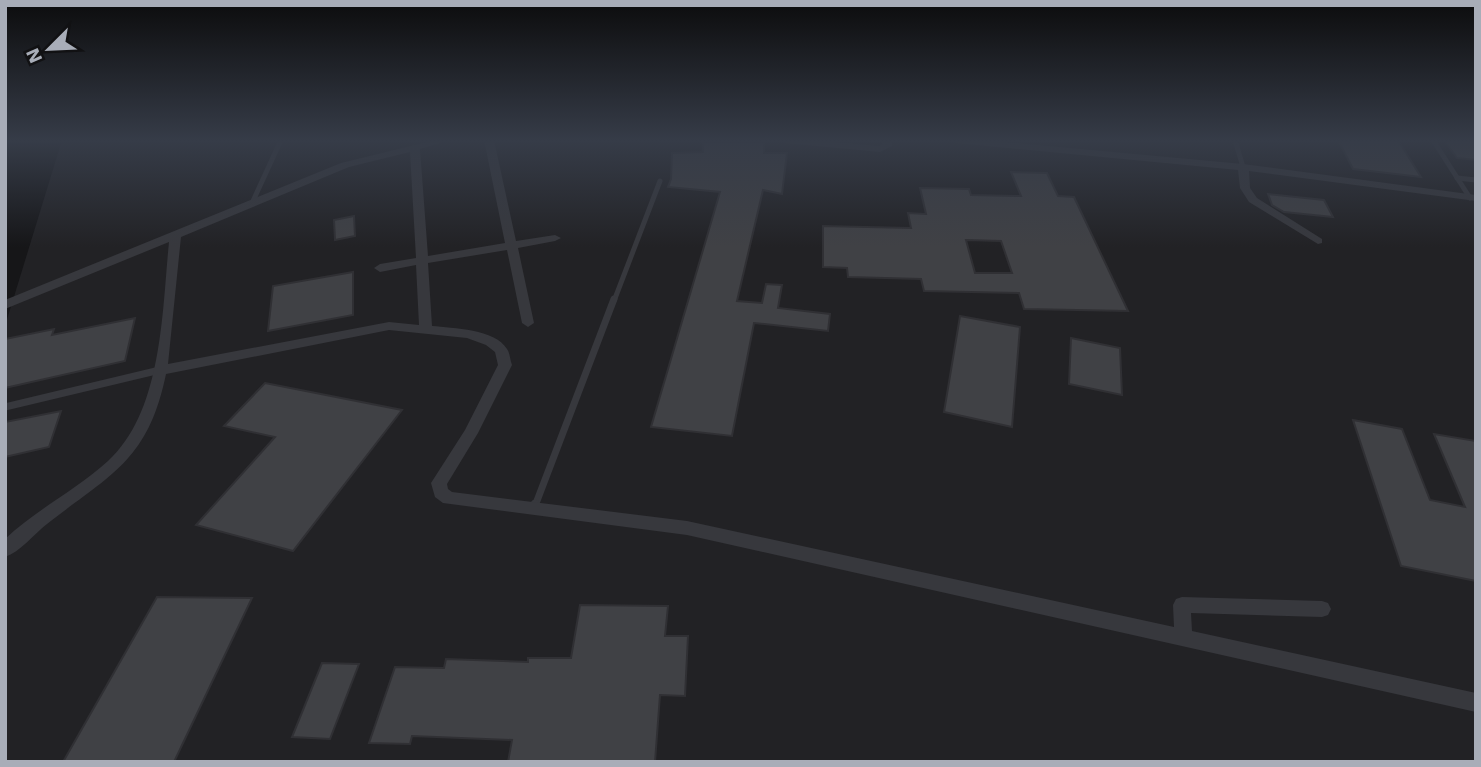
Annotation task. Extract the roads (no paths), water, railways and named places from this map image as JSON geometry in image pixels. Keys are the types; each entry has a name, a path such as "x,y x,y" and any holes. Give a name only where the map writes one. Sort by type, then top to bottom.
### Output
{"street":[{"path":"5,305 175,237 253,201 317,176"},
{"path":"417,176 426,329"},
{"path":"497,176 528,323"},
{"path":"1244,176 1245,188 1253,200 1318,241"},
{"path":"1308,176 1473,198"},
{"path":"5,550 117,463 137,441 150,414 160,370 175,237"},
{"path":"380,268 555,238"},
{"path":"160,370 389,326 469,334 491,342 500,350 505,365 471,433 439,483 441,494 449,498 687,528 1476,703"},
{"path":"1184,638 1182,605 1322,609"}],"lane":[{"path":"253,201 265,176"},
{"path":"1457,178 1476,180"},
{"path":"1457,178 1473,198"},
{"path":"534,508 660,181"},
{"path":"5,407 160,370"}]}
